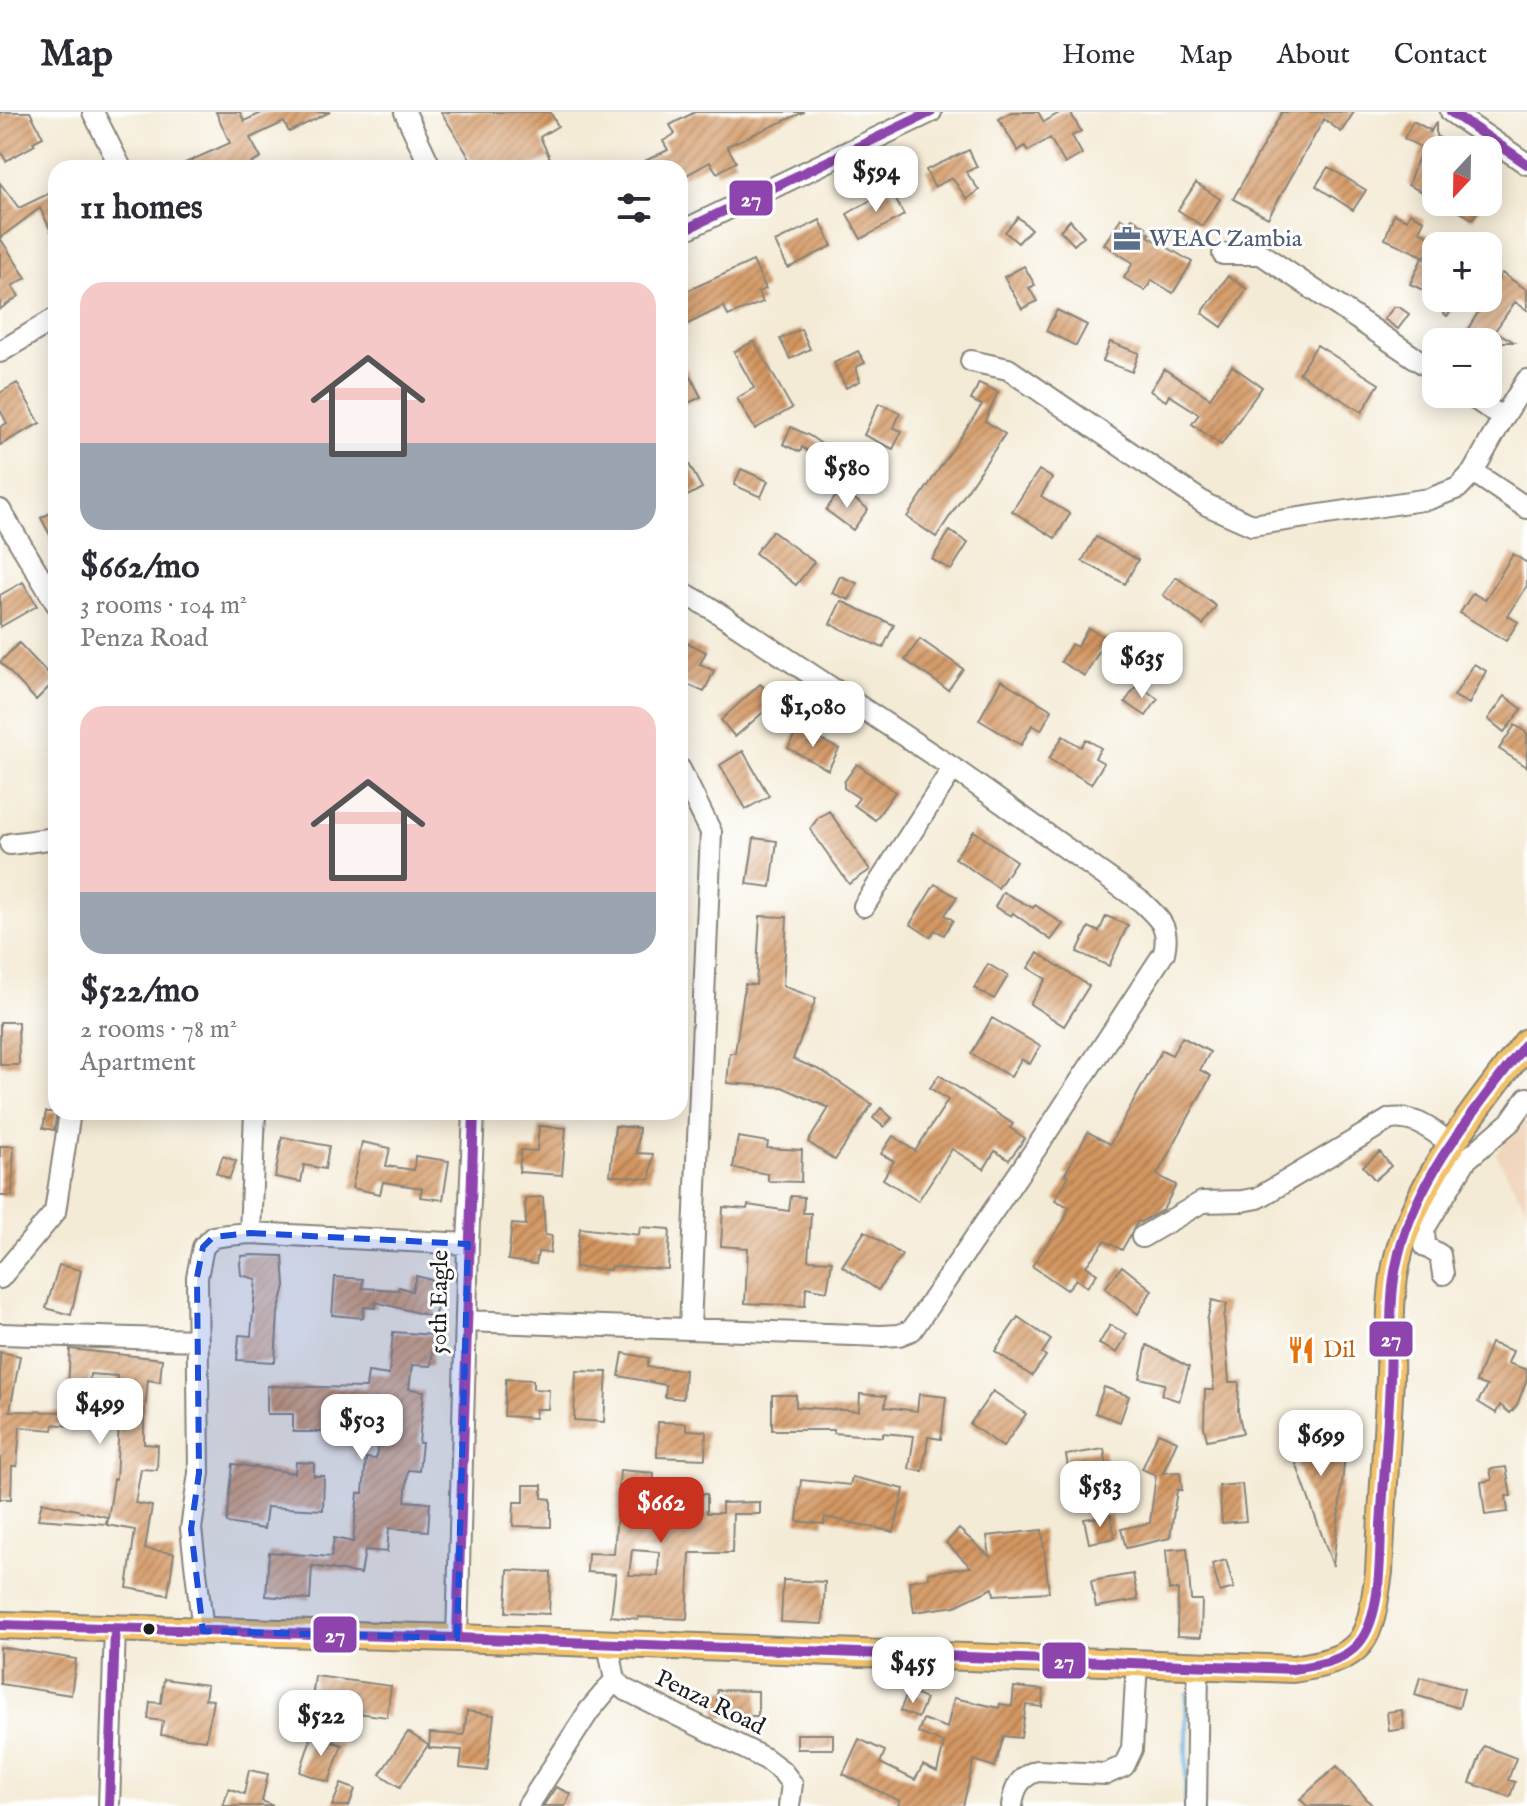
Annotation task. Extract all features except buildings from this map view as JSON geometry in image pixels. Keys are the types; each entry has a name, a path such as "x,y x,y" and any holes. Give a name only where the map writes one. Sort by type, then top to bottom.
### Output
{"main road":[{"path":"0,1625 457,1638 1293,1669 1329,1663 1353,1651 1369,1630 1379,1572 1392,1288 1400,1250 1412,1217 1453,1145 1527,1042"}],"street":[{"path":"93,112 117,160"},
{"path":"405,112 427,160"},
{"path":"688,228 890,121 931,112"},
{"path":"1451,112 1527,164"},
{"path":"1223,254 1261,254 1422,363"},
{"path":"0,352 48,323"},
{"path":"971,361 1008,369 1207,505 1252,525 1429,499 1458,488 1473,472 1527,380"},
{"path":"1488,408 1503,418"},
{"path":"1473,472 1527,508"},
{"path":"0,510 48,590"},
{"path":"466,1321 881,1336 899,1335 912,1330 1164,953 1167,938 1162,923 1142,902 953,768 688,595"},
{"path":"864,906 953,768"},
{"path":"688,785 711,832 690,1328"},
{"path":"10,844 48,839"},
{"path":"1443,1274 1440,1255 1425,1246 1424,1229 1466,1160 1510,1122 1527,1098"},
{"path":"1142,1237 1202,1202 1258,1198 1390,1119 1414,1119 1453,1145"},
{"path":"0,1278 55,1212 69,1120"},
{"path":"250,1233 255,1120"},
{"name":"50th Eagle","path":"457,1638 474,1120"},
{"path":"203,1631 191,1529 199,1473 197,1277 203,1247 213,1237 250,1233 468,1244"},
{"path":"0,1334 198,1340"},
{"path":"109,1806 115,1629"},
{"path":"528,1806 589,1711 615,1680 608,1644"},
{"path":"1012,1806 1015,1790 1028,1774 1037,1771 1106,1774 1124,1766 1132,1749 1137,1663"},
{"path":"1196,1806 1198,1666"},
{"name":"Penza Road","path":"615,1680 624,1689 766,1759 782,1771 792,1784 789,1806"}],"highlighted area":[{"path":"250,1233 468,1244 457,1638 203,1631 191,1529 199,1473 197,1277 203,1247 213,1237"}],"shaded area":[{"path":"1527,1109 1527,1209 1496,1154"}],"waterway":[{"path":"1186,1806 1187,1694"}],"transit line":[{"name":"27","path":"688,228 931,112"},
{"name":"27","path":"1451,112 1527,164"},
{"name":"27","path":"0,1625 457,1638 1293,1669 1337,1659 1353,1649 1366,1632 1378,1587 1392,1301 1399,1253 1408,1224 1435,1168 1527,1042"},
{"name":"27","path":"457,1638 474,1120"},
{"name":"27","path":"109,1806 115,1629"}],"place":[{"name":"WEAC Zambia","path":"1127,239"},
{"name":"Dil","path":"1301,1350"}]}
